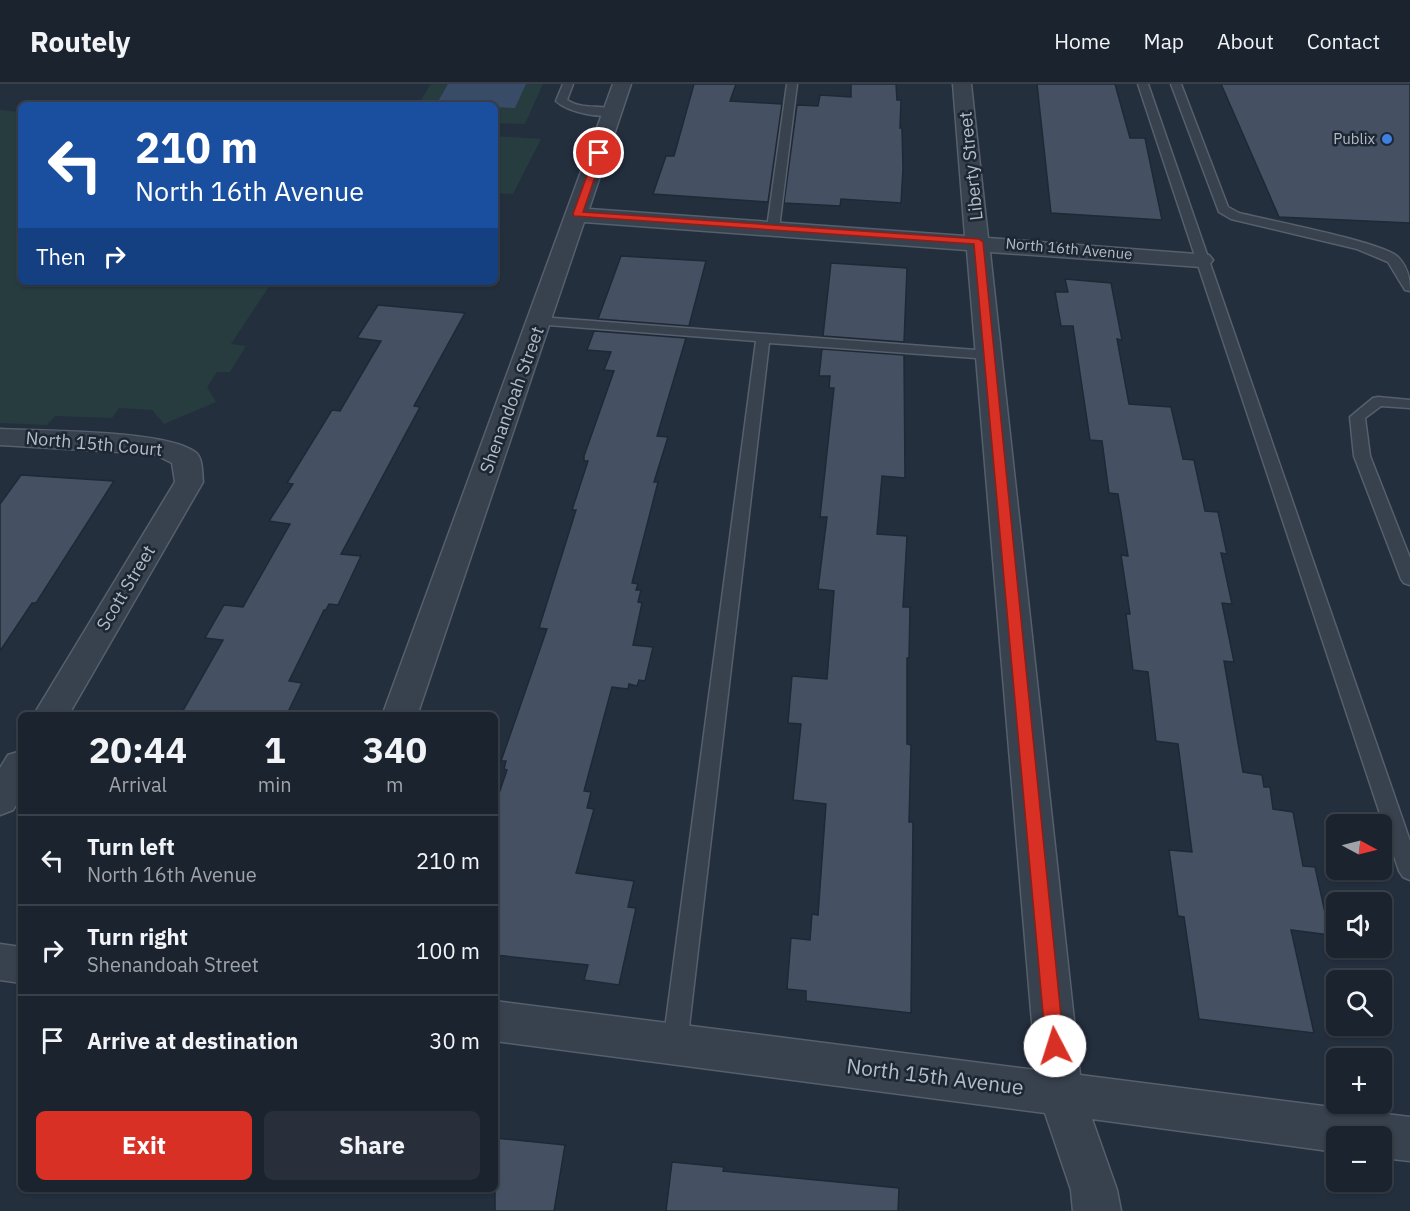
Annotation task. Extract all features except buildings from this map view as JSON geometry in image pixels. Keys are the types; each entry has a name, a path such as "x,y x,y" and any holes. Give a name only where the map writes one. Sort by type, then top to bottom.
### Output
{"street":[{"name":"Shenandoah Street","path":"400,712 622,84"},
{"name":"Liberty Street","path":"962,84 979,242 1059,1093 1094,1190 1097,1211"},
{"name":"North 16th Avenue","path":"578,214 1201,260"},
{"name":"North 15th Court","path":"0,436 159,446 186,458"},
{"name":"Scott Street","path":"52,712 189,482 186,458"},
{"path":"0,800 18,770"},
{"path":"0,962 18,965"},
{"name":"North 15th Avenue","path":"498,1021 1410,1139"}],"lane":[{"path":"568,84 561,101 567,106 579,110 613,112"},
{"path":"773,228 792,84"},
{"path":"1143,84 1410,871"},
{"path":"1176,84 1222,209 1235,216 1361,246 1393,259 1410,287"},
{"path":"540,321 989,355"},
{"path":"675,1044 763,338"},
{"path":"1410,404 1378,401 1357,417 1362,456 1410,579"}],"green space":[{"path":"431,84 543,84 525,124 498,123 498,102 420,102"},
{"path":"0,110 18,112 18,285 270,285 231,344 246,346 230,372 217,372 207,387 216,402 164,424 152,410 119,408 112,418 55,416 47,425 0,423"},
{"path":"498,136 541,139 513,194 498,193"}],"water":[{"path":"448,84 526,84 515,108 498,107 498,102 438,102"}],"place":[{"name":"Publix","path":"1387,139"}],"route":[{"path":"599,153 578,214 979,242 1055,1046"}]}
